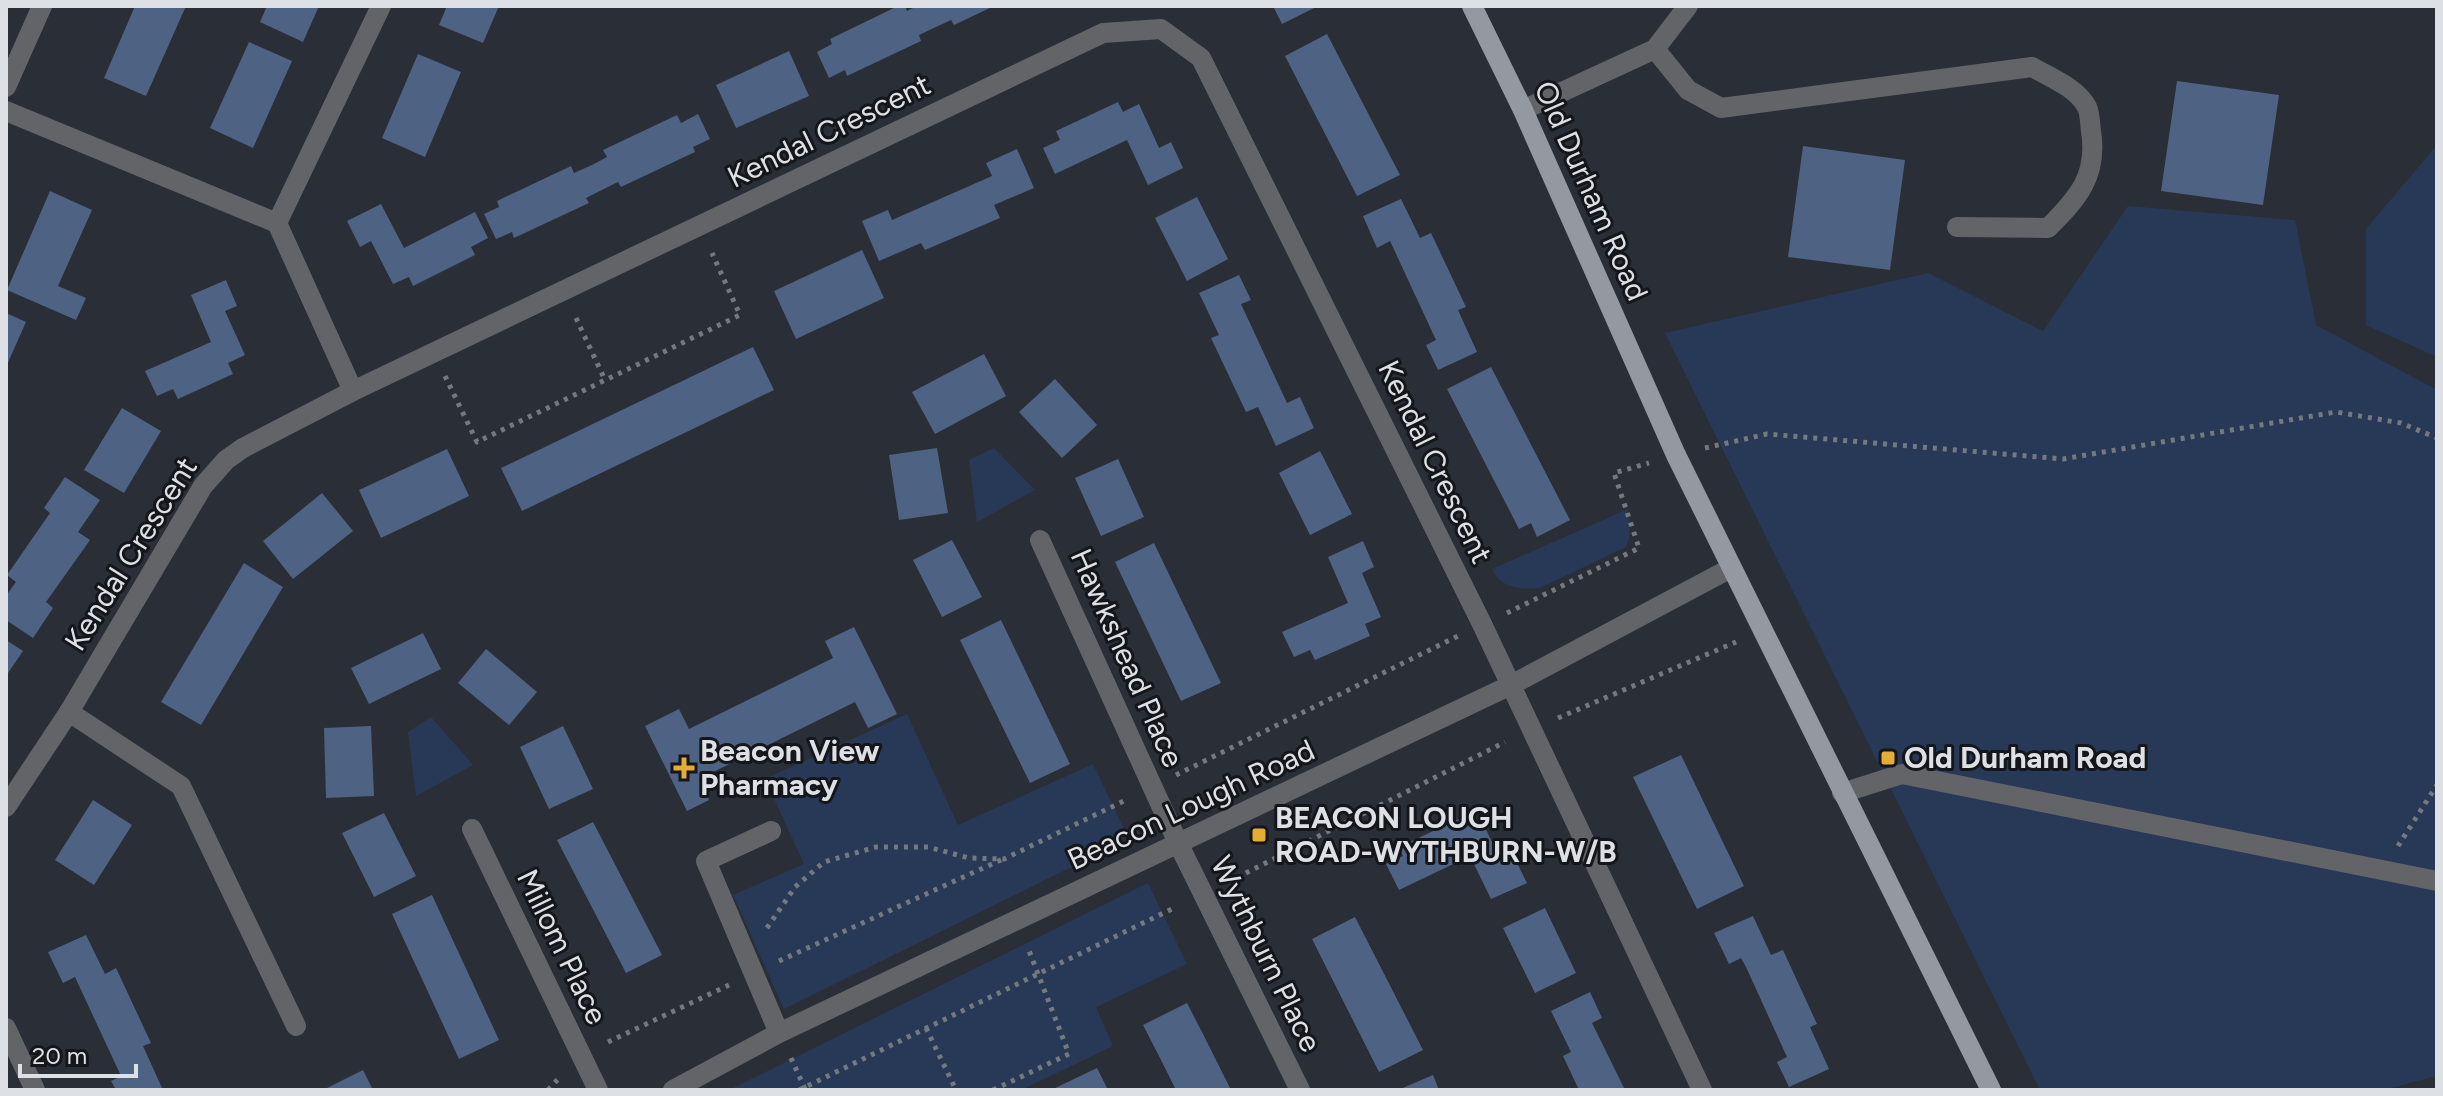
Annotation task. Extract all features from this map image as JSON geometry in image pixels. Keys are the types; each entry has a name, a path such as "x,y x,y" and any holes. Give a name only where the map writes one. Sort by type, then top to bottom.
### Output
{"main road":[{"name":"Old Durham Road","path":"1472,6 1523,110 1676,455 1991,1090"}],"street":[{"path":"6,87 42,6"},
{"path":"277,223 381,6"},
{"path":"1523,110 1655,49 1688,6"},
{"name":"Kendal Crescent","path":"6,807 69,712 203,486 226,460 243,448 353,391 1103,33 1161,29 1201,58 1511,685 1702,1090"},
{"path":"1655,49 1688,90 1721,108 2032,67 2067,87 2087,107 2093,147 2088,180 2071,205 2048,228 1957,227"},
{"path":"6,111 277,223 353,391"},
{"name":"Hawkshead Place","path":"1040,540 1179,845"},
{"name":"Beacon Lough Road","path":"673,1090 779,1033 1511,685 1731,568"},
{"path":"69,712 181,786 296,1026"},
{"path":"1842,793 1902,774 2437,881"},
{"name":"Millom Place","path":"472,829 598,1090"},
{"path":"771,831 706,861 779,1033"},
{"name":"Wythburn Place","path":"1179,845 1300,1090"},
{"path":"6,1028 35,1090"}],"path":[{"path":"435,354 477,442 740,315 700,227"},
{"path":"563,291 605,380"},
{"path":"1676,455 1767,434 2063,459 2336,412 2401,423 2437,438"},
{"path":"799,1090 1203,894 1532,729 1762,631"},
{"path":"2382,870 2434,796 2437,785"},
{"path":"753,973 1004,859"},
{"path":"993,1090 1069,1054 1017,921"},
{"path":"926,1028 956,1090"}],"shaded area":[{"path":"2437,145 2437,357 2366,325 2366,229"},
{"path":"2128,206 2295,220 2316,325 2437,390 2437,1076 2383,1090 2040,1090 1665,333 1928,273 2043,331"},
{"path":"994,448 1035,490 977,522 969,460"},
{"path":"1628,509 1630,535 1626,547 1540,588 1526,589 1506,584 1492,569"},
{"path":"907,714 958,825 1093,764 1125,831 1120,843 784,1009 733,895 804,864 765,779"},
{"path":"431,717 473,765 416,796 408,732"},
{"path":"1148,883 1187,964 1096,1007 1113,1046 1021,1090 729,1090"}],"building":[{"path":"135,6 186,6 146,96 104,78"},
{"path":"267,6 319,6 303,42 260,22"},
{"path":"447,6 499,6 483,43 439,25"},
{"path":"898,6 905,6 907,11 917,6 994,6 954,25 951,20 919,35 921,41 847,76 845,70 829,78 817,52 832,44 830,39"},
{"path":"1273,6 1318,6 1282,24"},
{"path":"1327,34 1400,175 1357,196 1285,56"},
{"path":"249,42 292,61 253,148 210,128"},
{"path":"789,51 809,96 736,128 716,85"},
{"path":"418,54 461,72 425,157 382,138"},
{"path":"2177,81 2279,95 2263,205 2161,191"},
{"path":"1118,102 1123,112 1139,104 1159,148 1171,142 1183,168 1148,185 1127,140 1055,174 1043,148 1060,140 1056,131"},
{"path":"698,114 710,139 693,147 695,152 621,187 618,182 586,198 589,203 514,238 512,232 496,239 484,214 499,207 497,201 571,166 574,173 592,165 607,157 603,150 677,115 681,123"},
{"path":"1803,146 1905,160 1890,270 1788,257"},
{"path":"1017,149 1034,188 994,205 1000,218 925,250 921,243 879,261 862,221 888,210 892,220 992,176 986,163"},
{"path":"50,191 92,210 58,286 86,298 76,320 7,290"},
{"path":"1197,197 1228,259 1187,281 1155,218"},
{"path":"1401,199 1420,238 1431,233 1466,307 1458,310 1477,352 1438,370 1426,345 1436,340 1390,241 1377,248 1363,216"},
{"path":"381,204 404,248 475,212 488,238 471,247 475,255 413,286 409,277 393,284 371,241 360,247 347,221"},
{"path":"862,250 884,298 796,339 774,291"},
{"path":"1239,275 1251,300 1241,304 1287,403 1300,397 1314,428 1276,446 1258,407 1246,412 1211,338 1219,335 1199,293"},
{"path":"226,280 237,306 225,311 245,355 228,363 233,374 178,399 173,389 157,396 145,371 211,342 191,295"},
{"path":"6,313 26,322 6,367"},
{"path":"753,347 774,390 522,511 501,468"},
{"path":"984,354 1006,396 935,434 912,392"},
{"path":"1491,367 1570,520 1537,537 1531,523 1519,529 1447,389"},
{"path":"1055,379 1097,425 1062,458 1019,412"},
{"path":"122,408 161,431 124,493 84,470"},
{"path":"937,448 948,513 899,520 889,455"},
{"path":"447,449 469,496 381,538 359,490"},
{"path":"1320,451 1352,514 1310,535 1279,473"},
{"path":"1118,459 1144,517 1101,536 1075,478"},
{"path":"65,477 100,500 78,532 90,540 46,602 53,608 33,638 6,620 6,596 16,582 7,575 50,513 44,508"},
{"path":"322,493 353,531 293,579 263,541"},
{"path":"952,540 982,597 942,617 913,560"},
{"path":"1363,541 1374,567 1362,573 1381,617 1365,624 1370,636 1315,660 1310,650 1294,657 1282,632 1348,603 1328,557"},
{"path":"1154,543 1221,683 1181,701 1115,562"},
{"path":"244,563 283,587 201,725 161,702"},
{"path":"1001,620 1070,764 1030,783 960,640"},
{"path":"854,627 897,714 868,728 855,702 699,779 709,800 687,811 645,726 679,709 689,729 833,658 825,641"},
{"path":"423,633 441,669 369,704 351,668"},
{"path":"6,640 23,651 6,676"},
{"path":"486,649 537,692 509,725 458,683"},
{"path":"371,726 374,796 326,798 324,728"},
{"path":"563,726 593,789 549,809 520,747"},
{"path":"1681,755 1744,886 1697,909 1633,777"},
{"path":"93,800 132,825 94,885 55,860"},
{"path":"384,813 416,876 374,897 342,833"},
{"path":"1461,818 1465,827 1481,819 1502,863 1514,857 1527,883 1491,899 1470,856 1399,890 1386,864 1403,856 1399,847"},
{"path":"593,822 662,955 626,973 557,840"},
{"path":"432,895 499,1040 459,1059 392,914"},
{"path":"1545,908 1576,973 1535,993 1503,928"},
{"path":"1753,916 1771,955 1783,950 1817,1024 1810,1027 1829,1069 1789,1087 1777,1062 1787,1057 1746,967 1741,958 1729,964 1714,933"},
{"path":"1355,917 1423,1050 1379,1072 1312,939"},
{"path":"86,935 105,974 116,968 151,1043 143,1046 162,1088 116,1090 111,1081 121,1076 75,977 63,983 48,952"},
{"path":"1590,992 1602,1018 1592,1023 1625,1090 1579,1090 1563,1056 1571,1052 1551,1011"},
{"path":"1187,1003 1231,1090 1176,1090 1143,1025"},
{"path":"1097,1068 1108,1090 1051,1090"},
{"path":"363,1070 373,1090 323,1090"},
{"path":"1433,1075 1439,1090 1398,1090"}],"place":[{"name":"Old Durham Road","path":"1888,758"},
{"name":"Beacon View Pharmacy","path":"684,768"},
{"name":"BEACON LOUGH ROAD-WYTHBURN-W/B","path":"1259,835"}]}
